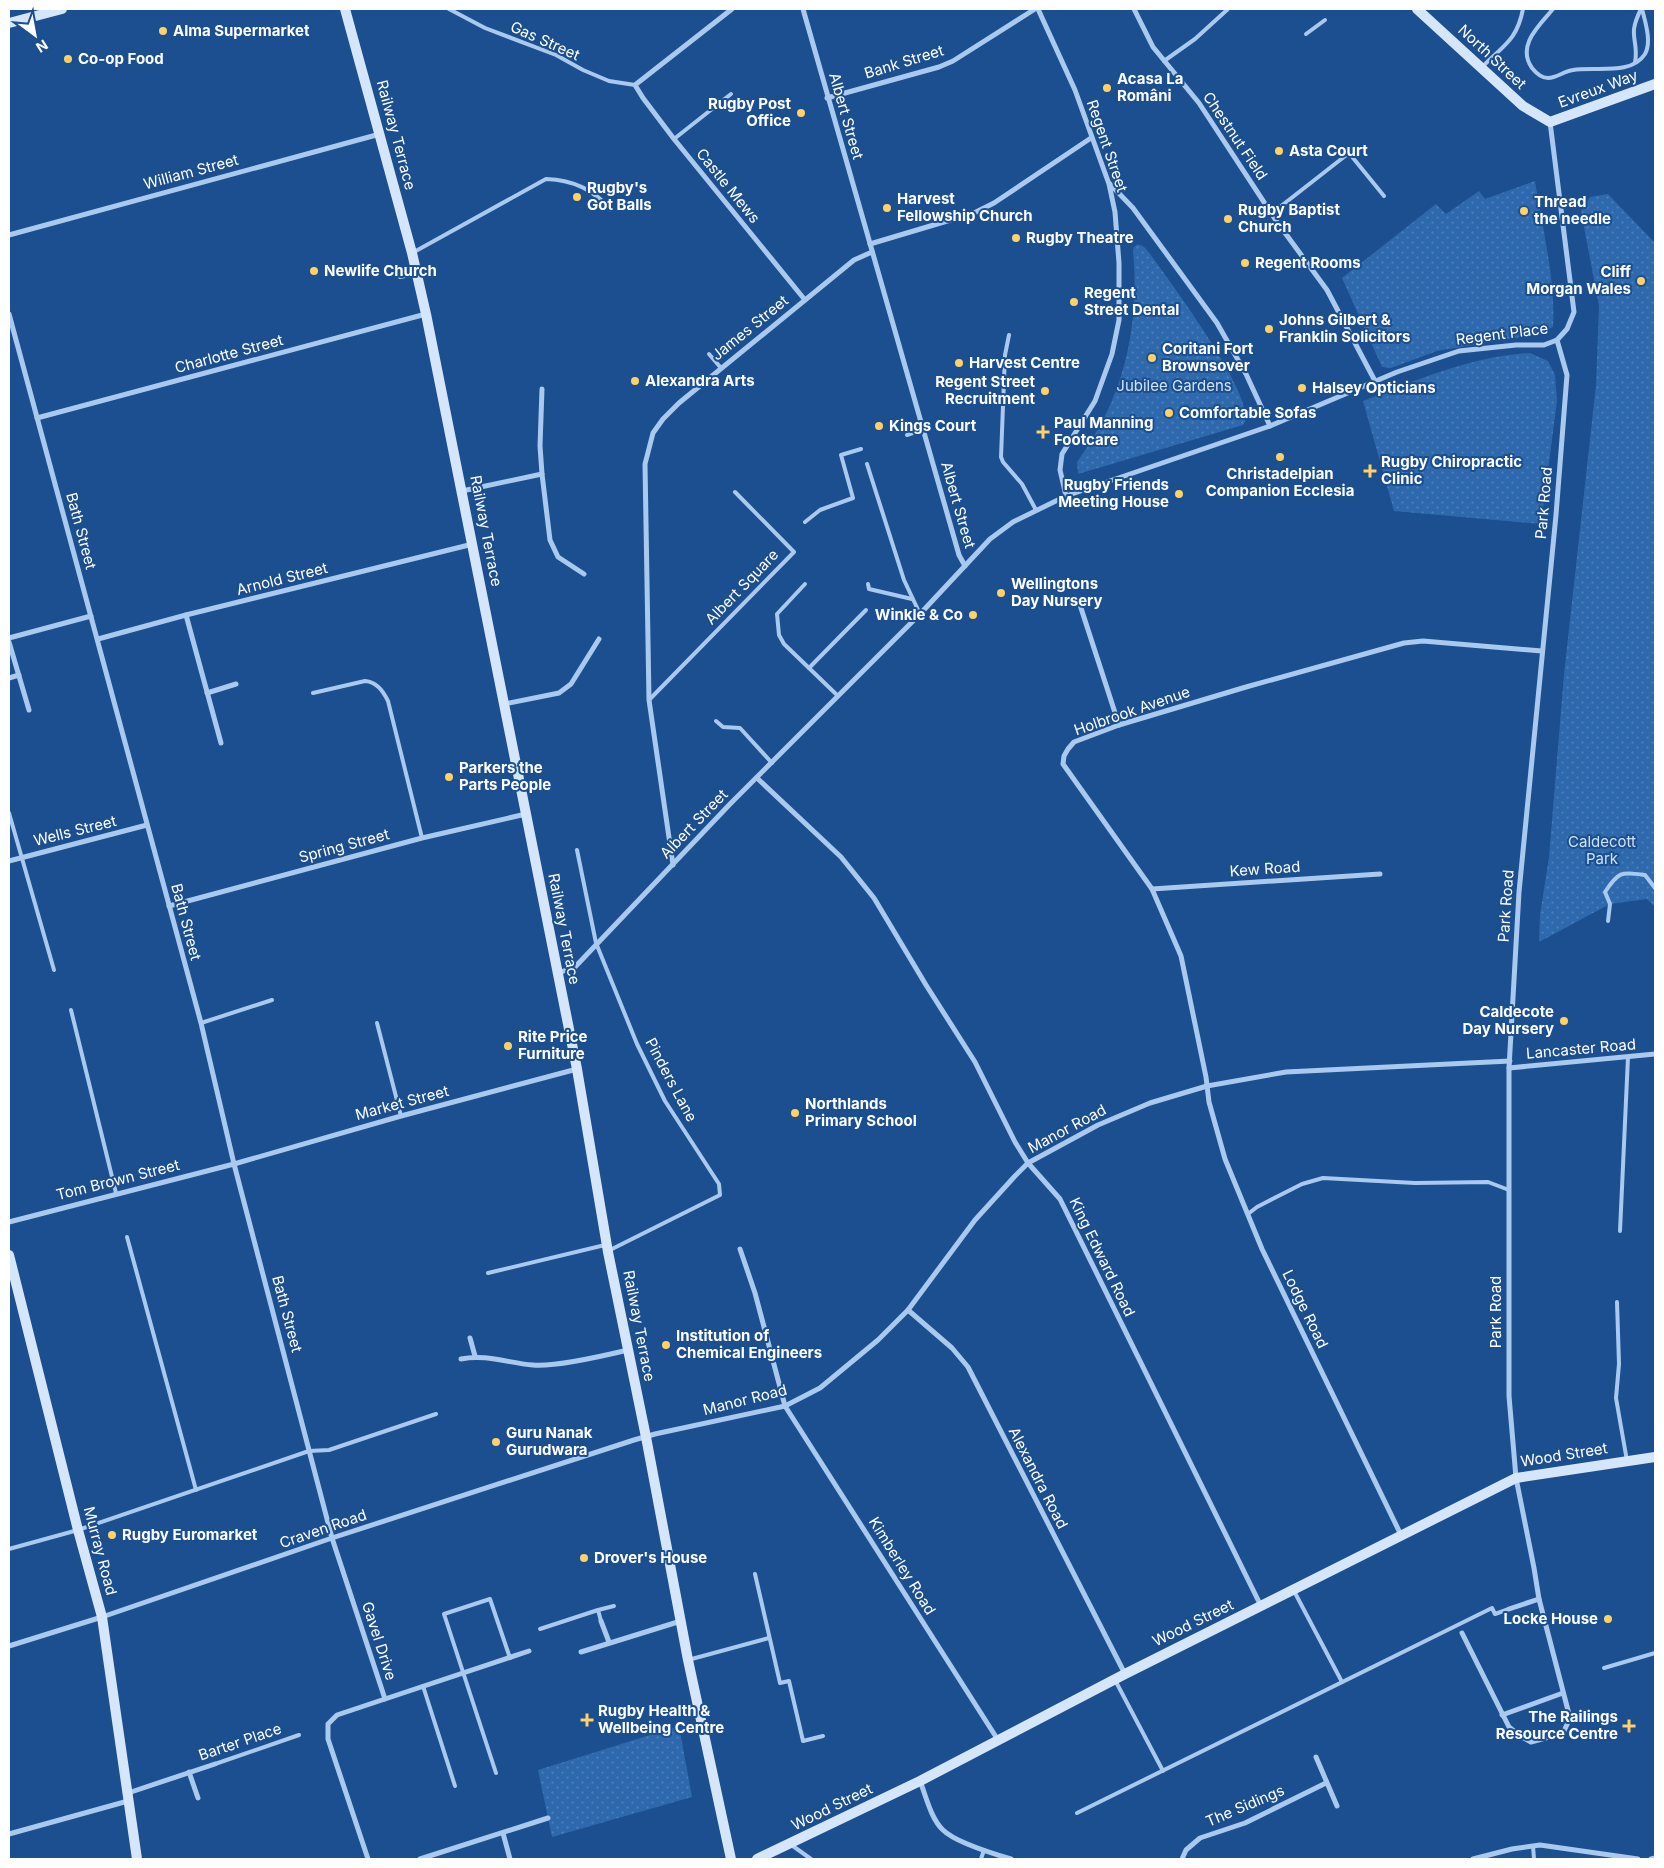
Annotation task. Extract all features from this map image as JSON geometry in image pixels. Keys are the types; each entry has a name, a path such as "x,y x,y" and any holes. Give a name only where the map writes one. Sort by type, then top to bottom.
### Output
{"street":[{"path":"9,23 62,9"},
{"name":"Railway Terrace","path":"345,9 418,274 577,1068 608,1248 688,1660 731,1859"},
{"path":"636,85 732,9"},
{"name":"Albert Street","path":"557,973 575,967 596,943 965,566 959,555 803,9"},
{"name":"Bank Street","path":"827,98 939,67 1036,9"},
{"name":"Regent Street","path":"1036,9 1075,90 1109,184 1115,212 1119,263 1119,320 1112,354 1095,401 1062,454 1060,470 1066,496"},
{"name":"Chestnut Field","path":"1134,9 1153,47 1199,103 1271,214 1327,290 1375,381"},
{"name":"North Street","path":"1417,9 1523,106 1550,122"},
{"name":"Evreux Way","path":"1550,122 1655,84"},
{"name":"Castle Mews","path":"636,85 643,98 674,139 805,300"},
{"name":"Regent Place","path":"965,566 990,539 1013,522 1066,496 1270,426 1397,372 1459,351 1544,344 1557,340 1567,329 1574,312 1550,122"},
{"name":"William Street","path":"9,235 380,134"},
{"path":"870,244 974,213 994,203 1091,138"},
{"path":"1109,184 1133,208 1218,323 1246,374 1270,426"},
{"name":"James Street","path":"649,700 645,464 653,433 663,419 679,403 721,368 854,260 872,252"},
{"name":"Bath Street","path":"9,314 201,1023 234,1164 332,1538"},
{"name":"Charlotte Street","path":"37,418 426,314"},
{"name":"Park Road","path":"1502,1714 1509,1728 1531,1742 1563,1734 1570,1718 1539,1599 1516,1478 1509,1396 1509,1068 1519,892 1568,375 1557,340"},
{"path":"542,389 540,446 550,540 558,557 584,574"},
{"path":"462,491 542,474"},
{"name":"Arnold Street","path":"98,639 186,615 473,544"},
{"path":"1080,604 1119,725"},
{"path":"186,615 221,743"},
{"path":"9,638 91,616"},
{"path":"504,704 558,693 571,684 599,639"},
{"name":"Holbrook Avenue","path":"1207,1086 1181,956 1152,889 1063,764 1068,748 1074,742 1119,725 1404,643 1423,641 1542,651"},
{"path":"9,642 29,710"},
{"path":"9,678 19,675"},
{"path":"207,694 236,684"},
{"path":"649,700 673,865"},
{"name":"King Edward Road","path":"757,778 840,857 874,898 975,1062 1015,1142 1028,1163 1060,1199 1261,1606"},
{"name":"Spring Street","path":"169,906 422,838 526,814"},
{"name":"Wells Street","path":"9,861 147,825"},
{"name":"Kew Road","path":"1152,889 1380,874"},
{"name":"Lancaster Road","path":"1509,1068 1655,1054"},
{"name":"Manor Road","path":"646,1437 785,1406 820,1388 878,1340 908,1310 975,1220 1028,1163 1098,1125 1150,1103 1207,1086 1286,1072 1510,1061"},
{"name":"Market Street","path":"234,1164 577,1068"},
{"name":"Lodge Road","path":"1207,1086 1208,1102 1225,1159 1262,1249 1401,1536"},
{"name":"Tom Brown Street","path":"9,1222 234,1164"},
{"path":"740,1249 755,1293 785,1406"},
{"name":"Murray Road","path":"9,1255 78,1530 102,1617 136,1859"},
{"name":"Alexandra Road","path":"908,1310 952,1348 968,1368 1125,1674"},
{"path":"470,1338 475,1356"},
{"path":"461,1359 475,1356 535,1365 628,1350"},
{"name":"Kimberley Road","path":"785,1406 998,1740"},
{"name":"Craven Road","path":"9,1646 102,1617 332,1538 646,1437"},
{"name":"Wood Street","path":"757,1859 920,1781 1114,1679 1516,1478 1655,1457"},
{"name":"Gavel Drive","path":"332,1538 385,1698 337,1715 328,1724 328,1740 368,1859"},
{"path":"1509,1609 1539,1599"},
{"path":"602,1621 609,1642"},
{"path":"580,1652 681,1621"},
{"path":"1462,1633 1502,1714 1563,1693"},
{"path":"385,1698 529,1651"},
{"path":"1316,1757 1337,1806"},
{"name":"Barter Place","path":"9,1834 128,1797 189,1772 215,1764"},
{"name":"Barter Place","path":"189,1772 198,1798"},
{"path":"920,1781 934,1817 943,1830 984,1850 1010,1859"},
{"name":"The Sidings","path":"1182,1859 1186,1850 1200,1838 1245,1823 1326,1783"},
{"path":"420,1859 548,1818"},
{"path":"503,1832 510,1859"},
{"path":"1473,1859 1512,1849 1540,1845 1603,1857 1638,1859"},
{"path":"1651,1859 1655,1858"}],"lane":[{"name":"Gas Street","path":"449,9 485,28 556,55 583,70 609,81 636,85"},
{"path":"1164,61 1195,39 1228,9"},
{"path":"1481,68 1511,40 1518,30 1523,9"},
{"path":"1553,9 1534,29 1528,41 1529,63 1537,73 1545,78 1554,77 1572,70 1626,67 1635,63 1645,53 1648,44 1641,9"},
{"path":"1635,63 1635,21 1641,9"},
{"path":"1306,34 1325,20"},
{"path":"674,139 731,94"},
{"path":"1271,214 1349,153 1384,196"},
{"path":"412,253 546,179 562,180 585,187 600,198 611,210"},
{"path":"400,277 418,274"},
{"path":"1009,335 1005,355 1001,456 1003,462 1022,484 1036,510"},
{"path":"709,354 721,368"},
{"path":"907,435 924,429"},
{"path":"804,522 820,510 853,498 841,455 861,449"},
{"path":"867,464 904,580 920,614"},
{"name":"Albert Square","path":"649,700 794,552 735,492"},
{"path":"805,584 777,614 779,635 784,644 837,696"},
{"path":"868,584 869,589 912,599"},
{"path":"809,668 866,610"},
{"path":"313,693 365,681 370,681 382,690 388,701 422,838"},
{"path":"716,721 723,727 740,728 772,763"},
{"path":"9,813 54,970"},
{"name":"Pinders Lane","path":"577,850 596,943 637,1044 666,1101 719,1184 720,1195 608,1248"},
{"path":"1608,921 1610,904 1605,892 1616,876 1624,872 1645,874 1655,888"},
{"path":"201,1023 272,1000"},
{"path":"71,1010 116,1193"},
{"path":"377,1023 401,1116"},
{"path":"1620,1231 1628,1057"},
{"path":"1248,1214 1302,1184 1323,1178 1415,1183 1488,1182 1509,1190"},
{"path":"128,1237 196,1490"},
{"path":"488,1272 608,1248"},
{"path":"1617,1302 1618,1364 1616,1398 1627,1461"},
{"path":"9,1549 78,1530 309,1451 329,1450 436,1414"},
{"path":"755,1574 780,1683 789,1680 803,1741 823,1736"},
{"path":"1293,1590 1342,1682"},
{"path":"496,1773 444,1614 490,1598 510,1658"},
{"path":"540,1629 614,1606"},
{"path":"1077,1813 1492,1608 1494,1614 1509,1609"},
{"path":"598,1610 602,1621"},
{"path":"688,1660 769,1638"},
{"path":"1604,1668 1655,1654"},
{"path":"1114,1679 1162,1771"},
{"path":"423,1686 455,1786"},
{"name":"Barter Place","path":"215,1764 299,1735"},
{"path":"790,1844 811,1859"},
{"path":"1533,1846 1534,1859"},
{"path":"981,1859 984,1850"}],"green space":[{"path":"1535,181 1550,273 1553,327 1536,335 1437,351 1391,368 1382,367 1342,278 1436,204 1446,214 1479,191 1485,199"},
{"name":"Caldecott Park","path":"1608,194 1655,243 1655,907 1647,899 1610,904 1539,942 1540,915 1549,857 1564,674 1596,385 1599,306 1581,211 1590,197"},
{"name":"Jubilee Gardens","path":"1136,245 1142,246 1150,254 1210,340 1239,393 1245,413 1243,425 1078,474 1077,462 1107,413 1125,361 1134,307 1133,249"},
{"path":"1530,353 1548,361 1555,375 1557,401 1541,524 1394,511 1363,401 1424,377 1465,364 1508,355"},
{"path":"679,1726 692,1797 552,1837 538,1770"}],"place":[{"name":"Alma Supermarket","path":"163,31"},
{"name":"Co-op Food","path":"68,59"},
{"name":"Acasa La Români","path":"1107,88"},
{"name":"Rugby Post Office","path":"801,113"},
{"name":"Asta Court","path":"1279,151"},
{"name":"Rugby's Got Balls","path":"577,197"},
{"name":"Harvest Fellowship Church","path":"887,208"},
{"name":"Thread the needle","path":"1524,211"},
{"name":"Rugby Baptist Church","path":"1228,219"},
{"name":"Rugby Theatre","path":"1016,238"},
{"name":"Regent Rooms","path":"1245,263"},
{"name":"Newlife Church","path":"314,271"},
{"name":"Cliff Morgan Wales","path":"1641,281"},
{"name":"Regent Street Dental","path":"1074,302"},
{"name":"Johns Gilbert & Franklin Solicitors","path":"1269,329"},
{"name":"Coritani Fort Brownsover","path":"1152,358"},
{"name":"Harvest Centre","path":"959,363"},
{"name":"Alexandra Arts","path":"635,381"},
{"name":"Halsey Opticians","path":"1302,388"},
{"name":"Regent Street Recruitment","path":"1045,391"},
{"name":"Comfortable Sofas","path":"1169,413"},
{"name":"Kings Court","path":"879,426"},
{"name":"Paul Manning Footcare","path":"1043,432"},
{"name":"Christadelpian Companion Ecclesia","path":"1280,457"},
{"name":"Rugby Chiropractic Clinic","path":"1370,471"},
{"name":"Rugby Friends Meeting House","path":"1179,494"},
{"name":"Wellingtons Day Nursery","path":"1001,593"},
{"name":"Winkle & Co","path":"973,615"},
{"name":"Parkers the Parts People","path":"449,777"},
{"name":"Caldecote Day Nursery","path":"1564,1021"},
{"name":"Rite Price Furniture","path":"508,1046"},
{"name":"Northlands Primary School","path":"795,1113"},
{"name":"Institution of Chemical Engineers","path":"666,1345"},
{"name":"Guru Nanak Gurudwara","path":"496,1442"},
{"name":"Rugby Euromarket","path":"112,1535"},
{"name":"Drover's House","path":"584,1558"},
{"name":"Locke House","path":"1608,1619"},
{"name":"Rugby Health & Wellbeing Centre","path":"587,1720"},
{"name":"The Railings Resource Centre","path":"1629,1726"}]}
